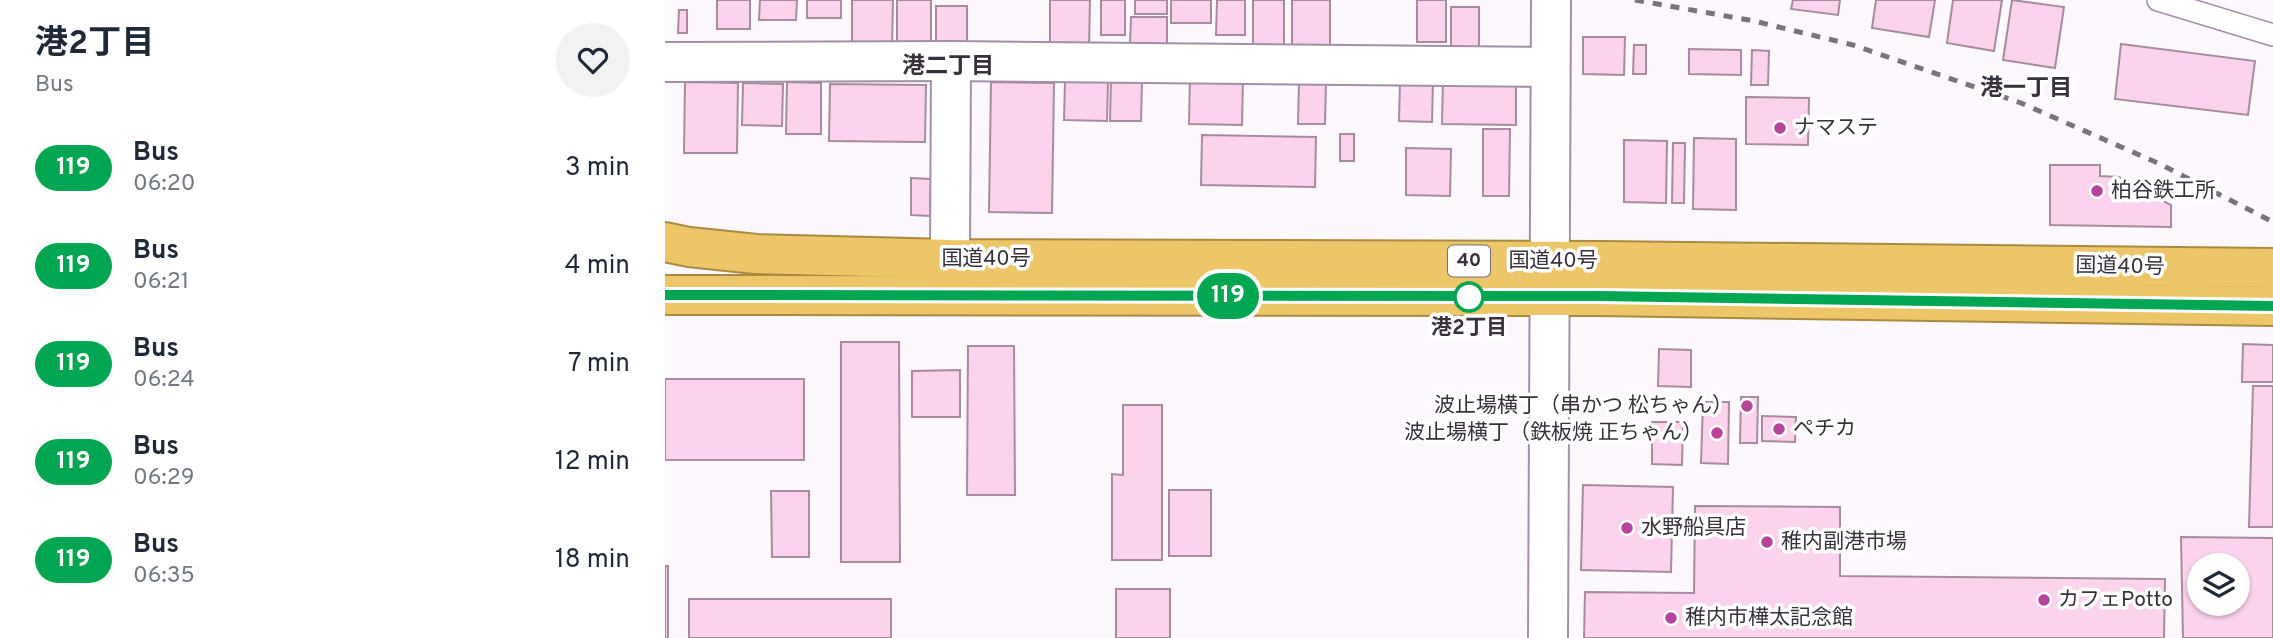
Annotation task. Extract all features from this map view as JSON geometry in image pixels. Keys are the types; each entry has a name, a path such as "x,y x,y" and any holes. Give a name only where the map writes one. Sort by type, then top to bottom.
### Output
{"highway":[{"name":"国道40号","path":"665,242 756,254 1551,279 2273,306"},
{"name":"国道40号","path":"665,295 2273,268"}],"street":[{"path":"1548,638 1551,0"},
{"path":"665,62 951,61 1550,67"},
{"path":"950,259 951,61"}],"lane":[{"path":"2158,0 2273,35"}],"building":[{"path":"717,0 750,0 750,29 717,29"},
{"path":"760,0 797,0 796,20 759,20"},
{"path":"807,0 841,0 841,18 807,18"},
{"path":"852,0 893,0 892,47 852,46"},
{"path":"897,0 931,0 931,49 897,49"},
{"path":"1050,0 1090,0 1089,48 1050,47"},
{"path":"1101,0 1125,0 1125,35 1101,35"},
{"path":"1135,0 1167,0 1167,14 1135,14"},
{"path":"1171,0 1211,0 1211,23 1171,23"},
{"path":"1217,0 1245,0 1245,35 1216,35"},
{"path":"1253,0 1284,0 1284,46 1253,45"},
{"path":"1292,0 1330,0 1330,47 1292,47"},
{"path":"1417,0 1446,0 1446,42 1417,42"},
{"path":"1793,0 1840,0 1838,15 1791,9"},
{"path":"1876,0 1935,0 1929,37 1872,28"},
{"path":"1953,0 2002,0 1994,51 1947,43"},
{"path":"2012,0 2064,7 2055,68 2003,60"},
{"path":"936,6 967,6 967,48 936,48"},
{"path":"1451,7 1479,7 1479,48 1451,47"},
{"path":"679,10 687,10 687,33 678,33"},
{"path":"1131,17 1167,17 1167,45 1130,45"},
{"path":"1583,37 1625,37 1624,75 1583,74"},
{"path":"2121,44 2255,61 2248,115 2115,99"},
{"path":"1634,45 1646,45 1646,74 1633,74"},
{"path":"1689,49 1741,50 1741,75 1689,74"},
{"path":"1752,50 1769,51 1768,85 1751,85"},
{"path":"1190,77 1243,78 1242,125 1189,124"},
{"path":"1443,78 1516,79 1516,125 1442,124"},
{"path":"1065,81 1108,82 1107,121 1064,120"},
{"path":"1111,81 1142,82 1141,121 1110,121"},
{"path":"1299,81 1326,82 1325,124 1298,124"},
{"path":"1400,81 1433,81 1432,122 1399,121"},
{"path":"685,82 738,83 737,153 684,153"},
{"path":"787,82 821,83 821,134 786,134"},
{"path":"991,82 1054,83 1052,213 989,212"},
{"path":"743,83 783,84 782,126 742,125"},
{"path":"830,84 926,85 925,142 829,141"},
{"path":"1746,97 1809,98 1808,145 1746,144"},
{"path":"1483,129 1510,129 1509,196 1483,196"},
{"path":"1340,134 1354,134 1354,161 1340,161"},
{"path":"1202,135 1316,137 1315,187 1201,185"},
{"path":"1694,138 1736,139 1736,210 1693,209"},
{"path":"1624,140 1667,141 1666,203 1624,202"},
{"path":"1673,143 1685,143 1684,203 1672,203"},
{"path":"1406,148 1451,149 1450,196 1406,195"},
{"name":"柏谷鉄工所","path":"2050,165 2100,165 2100,176 2119,177 2171,205 2171,227 2050,225"},
{"path":"911,178 931,179 930,216 911,215"},
{"path":"841,342 899,342 900,562 841,562"},
{"path":"2243,344 2273,345 2273,382 2242,382"},
{"path":"968,346 1014,346 1015,495 967,495"},
{"path":"1659,349 1691,350 1691,387 1658,386"},
{"path":"960,370 960,417 912,417 912,371"},
{"path":"665,379 804,379 804,460 665,460"},
{"path":"2253,386 2273,386 2273,527 2249,527"},
{"path":"1741,397 1758,397 1757,443 1740,443"},
{"path":"1703,402 1729,402 1728,464 1701,463"},
{"path":"1123,405 1162,405 1162,560 1112,560 1112,474 1123,475"},
{"name":"ペチカ","path":"1762,416 1796,417 1795,442 1762,441"},
{"path":"1652,422 1683,422 1682,465 1652,464"},
{"name":"水野船具店","path":"1583,485 1673,487 1671,572 1581,570"},
{"path":"1169,490 1211,490 1211,556 1169,556"},
{"path":"771,491 809,491 809,557 772,557"},
{"name":"稚内副港市場","path":"1695,506 1840,507 1840,576 2165,579 2164,638 1584,638 1585,592 1694,593"},
{"path":"2181,537 2273,538 2273,638 2183,638"},
{"path":"665,566 668,566 668,638 665,638"},
{"path":"1116,589 1170,589 1170,638 1116,638"},
{"path":"689,599 891,599 891,638 689,638"}],"railway":[{"path":"1635,0 1754,21 1853,45 2021,103 2160,164 2273,222"}],"bus line":[{"name":"119","path":"665,295 1598,296 2273,306"}],"place":[{"name":"ナマステ","path":"1780,128"},
{"name":"柏谷鉄工所","path":"2097,191"},
{"name":"港2丁目","path":"1469,297"},
{"name":"波止場横丁（串かつ 松ちゃん）","path":"1747,406"},
{"name":"ペチカ","path":"1779,429"},
{"name":"波止場横丁（鉄板焼 正ちゃん）","path":"1717,433"},
{"name":"水野船具店","path":"1627,528"},
{"name":"稚内副港市場","path":"1767,542"},
{"name":"カフェPotto","path":"2044,600"},
{"name":"稚内市樺太記念館","path":"1671,618"}],"district":[{"name":"港二丁目","path":"948,67"},
{"name":"港一丁目","path":"2026,89"}]}
